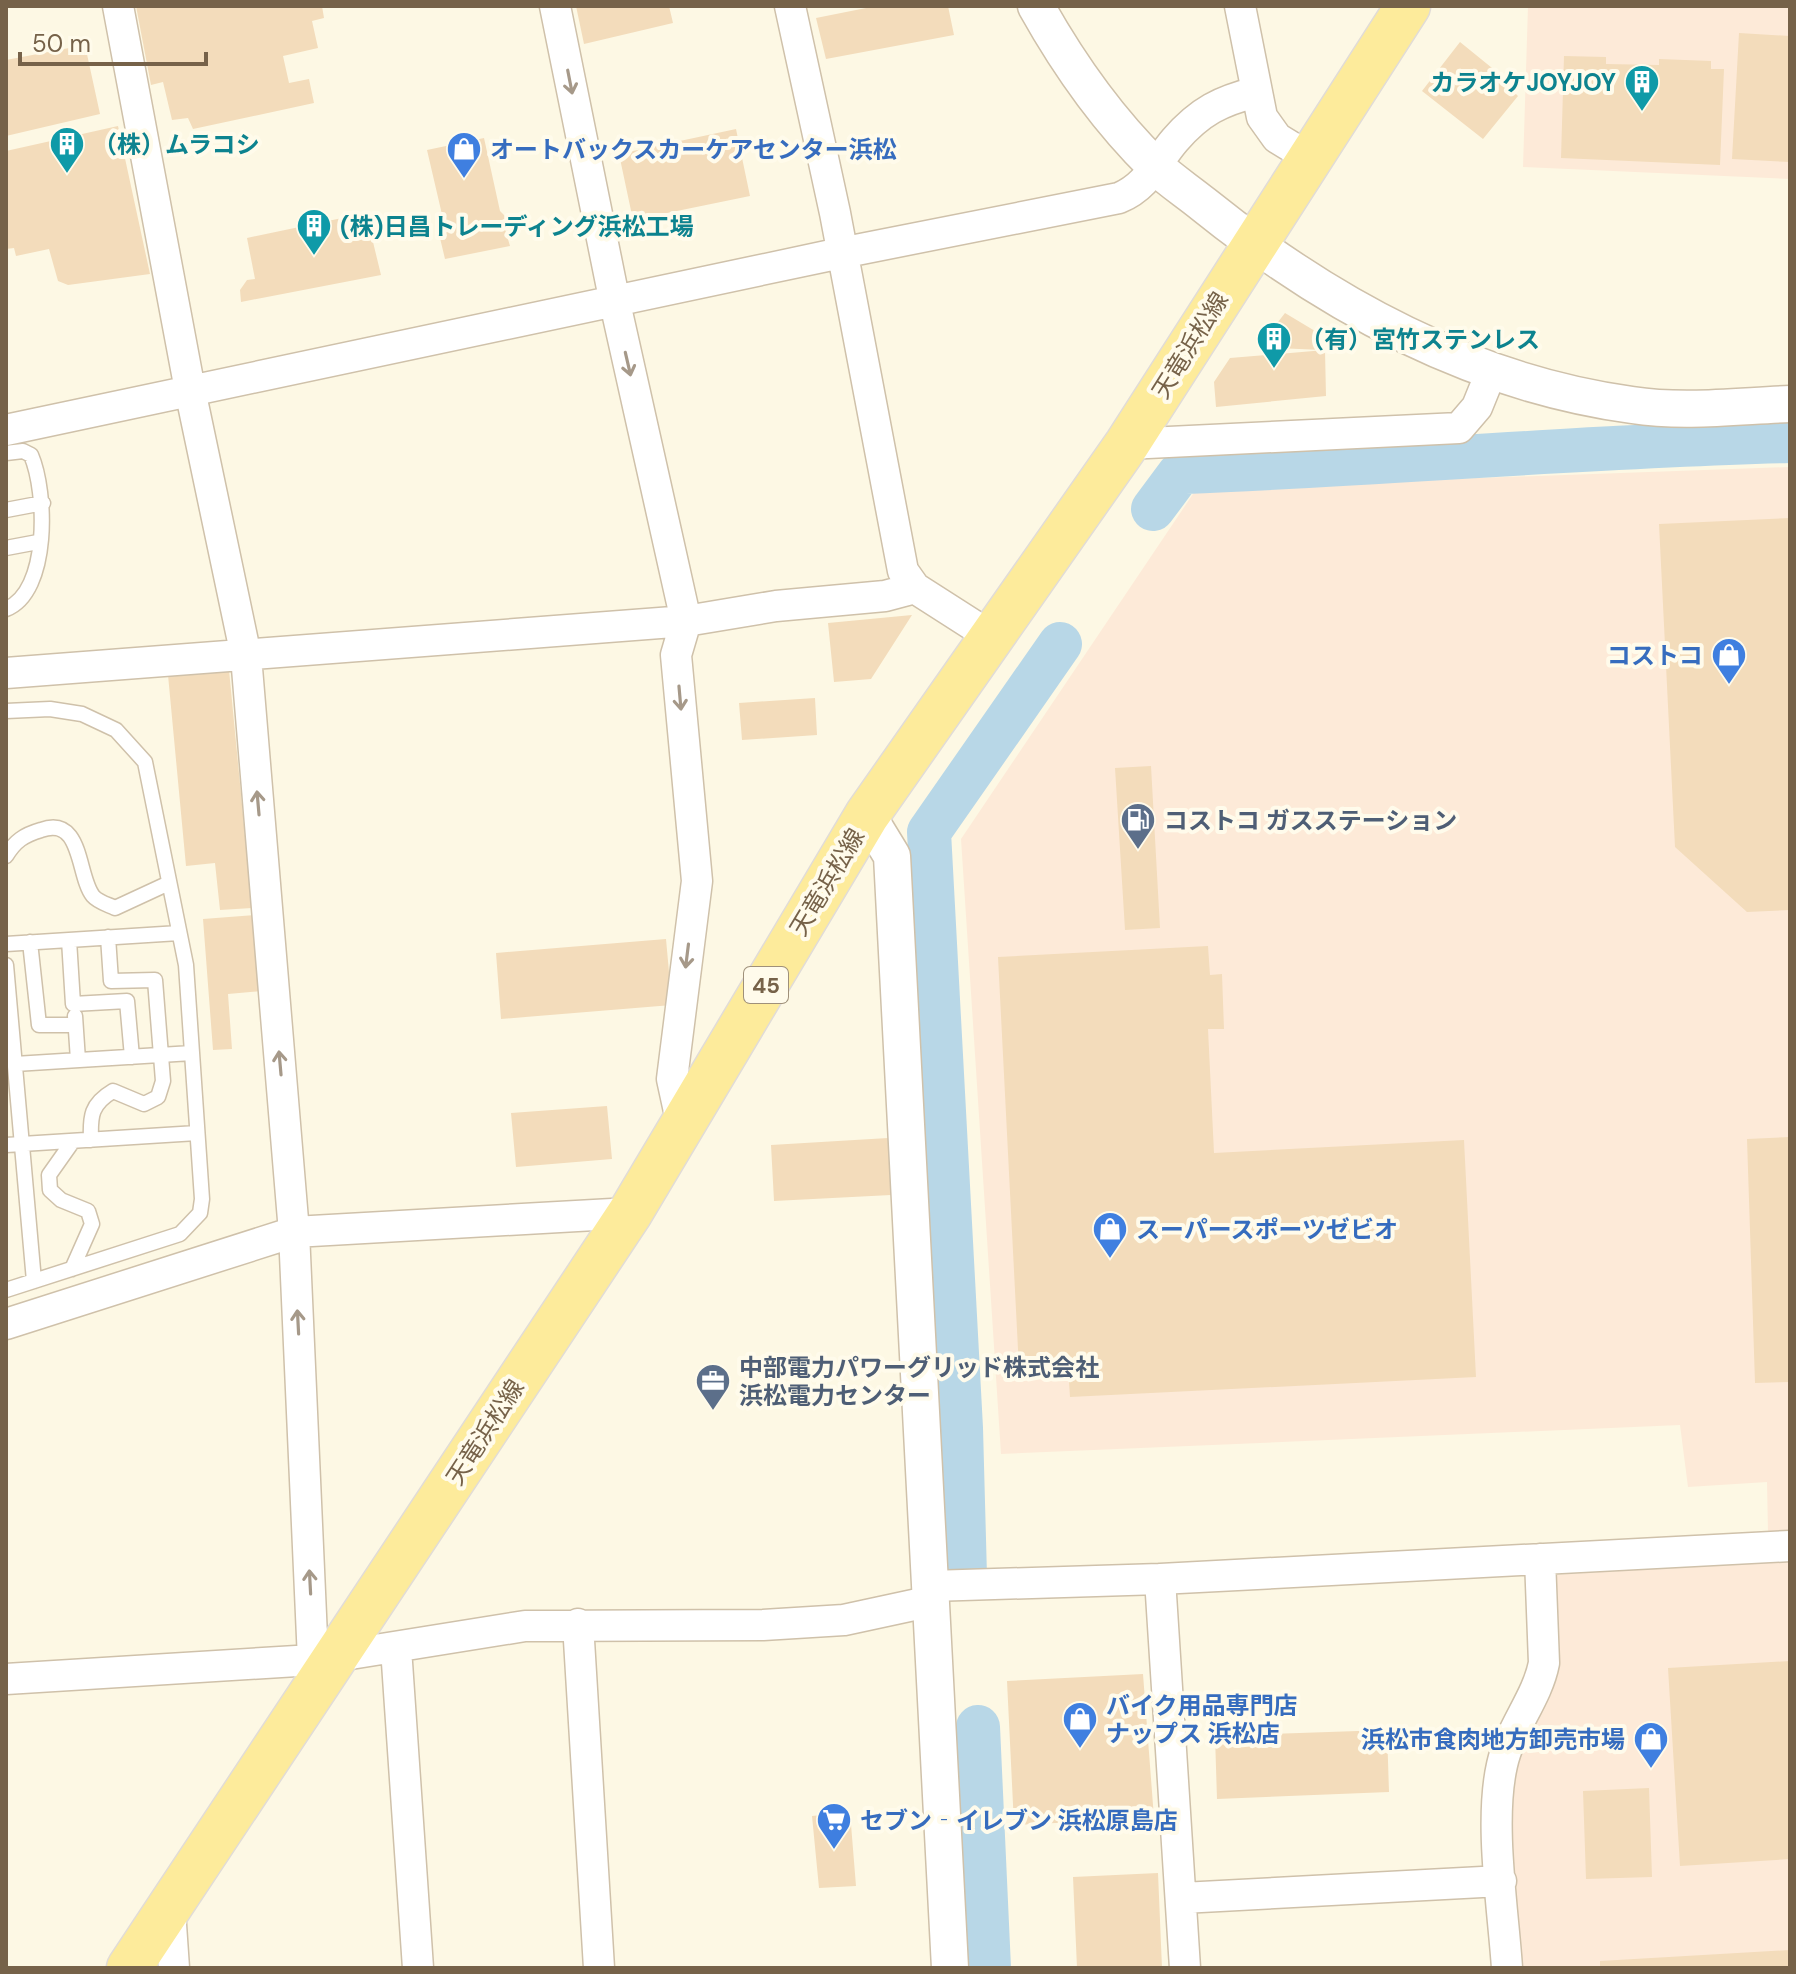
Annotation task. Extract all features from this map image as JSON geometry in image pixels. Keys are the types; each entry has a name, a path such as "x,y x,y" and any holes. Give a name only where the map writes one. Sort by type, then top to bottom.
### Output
{"main road":[{"name":"天竜浜松線","path":"129,1968 170,1910 326,1657 630,1213 867,815 1127,444 1308,157 1408,6"}],"street":[{"path":"118,6 190,390 246,656 326,1657"},
{"path":"555,6 615,303 686,621 676,655 697,881 672,1079 682,1125"},
{"path":"790,6 903,571 915,588 990,636"},
{"path":"1036,6 1083,83 1156,167 1253,245 1398,333 1492,370 1632,405 1689,408 1790,404"},
{"path":"1240,6 1262,117 1273,135 1308,157"},
{"path":"6,430 841,253 1119,198 1134,192 1176,139 1217,102 1256,92"},
{"path":"1127,444 1459,428 1477,407 1492,370"},
{"path":"6,673 686,621 776,606 885,596 915,588"},
{"path":"867,815 892,856 950,1968"},
{"path":"6,1324 294,1232 630,1213"},
{"path":"6,1679 326,1657 525,1626 844,1620 931,1594 987,1585 1790,1546"},
{"path":"1507,1968 1498,1808 1501,1768 1508,1742 1541,1677 1544,1663 1540,1559"},
{"path":"1160,1579 1185,1968"},
{"path":"578,1624 599,1968"},
{"path":"396,1648 415,1878 418,1968"},
{"path":"1182,1898 1501,1881"},
{"path":"170,1910 174,1968"}],"lane":[{"path":"6,453 23,451 31,455 43,503 34,581 22,600 6,609"},
{"path":"6,510 43,503"},
{"path":"6,548 38,542"},
{"path":"6,711 50,709 82,714 116,730 145,762 186,965 202,1199 200,1213 180,1234 6,1290"},
{"path":"6,856 15,841 45,828 66,833 79,847 83,874 94,898 115,908 169,883"},
{"path":"6,944 179,933"},
{"path":"91,1140 90,1113 100,1099 113,1091 144,1104 158,1097 163,1081 155,980 111,981 108,937"},
{"path":"69,940 78,1060"},
{"path":"30,942 39,1025 75,1025"},
{"path":"6,965 10,1046 15,1064 34,1281"},
{"path":"73,1004 127,1001 132,1057"},
{"path":"15,1064 192,1053"},
{"path":"6,1145 197,1133"},
{"path":"72,1269 92,1224 88,1211 61,1200 50,1190 49,1175 73,1141"}],"shaded area":[{"path":"1528,6 1790,6 1790,179 1523,167"},
{"path":"1790,467 1790,1531 1768,1532 1767,1482 1688,1487 1680,1425 1001,1454 961,839 1197,488"},
{"name":"浜松市食肉地方卸売市場","path":"1790,1561 1790,1968 1520,1968 1509,1788 1551,1575"}],"building":[{"path":"136,6 322,6 324,18 312,21 318,48 283,56 289,83 309,79 314,103 193,129 188,118 172,120 163,82 151,85"},
{"path":"576,6 669,6 673,23 584,44"},
{"path":"876,6 948,6 954,35 826,59 816,18"},
{"path":"1739,33 1790,36 1790,162 1732,159"},
{"path":"1460,42 1513,85 1511,89 1518,96 1483,139 1422,91"},
{"path":"85,45 100,114 6,136 6,60"},
{"name":"カラオケJOYJOY","path":"1564,56 1606,57 1606,64 1659,65 1659,59 1711,61 1711,69 1724,69 1720,165 1561,158"},
{"path":"118,126 150,274 68,285 58,281 49,249 16,256 14,248 6,249 6,151"},
{"path":"736,129 750,196 633,220 619,154"},
{"name":"オートバックスカーケアセンター浜松","path":"484,138 500,211 509,220 505,229 510,246 445,259 440,238 447,236 427,150"},
{"name":"(株)日昌トレーディング浜松工場","path":"366,213 381,275 241,302 240,290 247,280 255,279 247,238"},
{"path":"1285,313 1330,340 1322,350 1276,348 1264,340"},
{"name":"（有）宮竹ステンレス","path":"1325,350 1326,396 1216,407 1214,382 1230,358"},
{"name":"コストコ","path":"1790,518 1790,910 1747,912 1675,847 1659,524"},
{"path":"912,615 871,679 834,682 828,623"},
{"path":"229,670 252,908 220,910 215,863 186,866 168,675"},
{"path":"815,698 817,735 742,740 739,703"},
{"path":"1151,766 1160,928 1125,930 1115,768"},
{"path":"255,915 261,991 228,994 232,1049 213,1050 203,919"},
{"path":"666,939 672,1005 501,1019 496,953"},
{"path":"1208,946 1210,975 1222,974 1224,1029 1208,1029 1214,1153 1464,1140 1476,1377 1070,1397 1068,1367 1019,1369 998,957"},
{"path":"607,1106 612,1159 516,1167 511,1113"},
{"path":"1790,1137 1790,1382 1755,1383 1747,1139"},
{"path":"888,1138 891,1195 774,1201 771,1145"},
{"path":"1790,1661 1790,1859 1680,1866 1668,1668"},
{"name":"バイク用品専門店 ナップス 浜松店","path":"1143,1674 1154,1818 1014,1825 1007,1681"},
{"path":"1387,1730 1389,1792 1217,1799 1215,1736"},
{"path":"1649,1788 1652,1877 1586,1879 1583,1791"},
{"name":"セブン‐イレブン 浜松原島店","path":"850,1812 856,1886 819,1888 812,1816"},
{"path":"1158,1873 1162,1968 1077,1968 1073,1877"},
{"path":"1790,1950 1790,1968 1600,1968 1600,1961"}],"waterway":[{"path":"1153,509 1179,474 1185,472 1790,441"},
{"path":"965,1576 961,1428 929,832 1060,644"},
{"path":"978,1727 989,1968"}],"place":[{"name":"カラオケJOYJOY","path":"1642,113"},
{"name":"（株）ムラコシ","path":"67,175"},
{"name":"オートバックスカーケアセンター浜松","path":"464,180"},
{"name":"(株)日昌トレーディング浜松工場","path":"314,257"},
{"name":"（有）宮竹ステンレス","path":"1274,370"},
{"name":"コストコ","path":"1729,686"},
{"name":"コストコ ガスステーション","path":"1138,851"},
{"name":"スーパースポーツゼビオ","path":"1110,1260"},
{"name":"中部電力パワーグリッド株式会社 浜松電力センター","path":"713,1412"},
{"name":"バイク用品専門店 ナップス 浜松店","path":"1080,1750"},
{"name":"浜松市食肉地方卸売市場","path":"1651,1770"},
{"name":"セブン‐イレブン 浜松原島店","path":"834,1851"}]}
